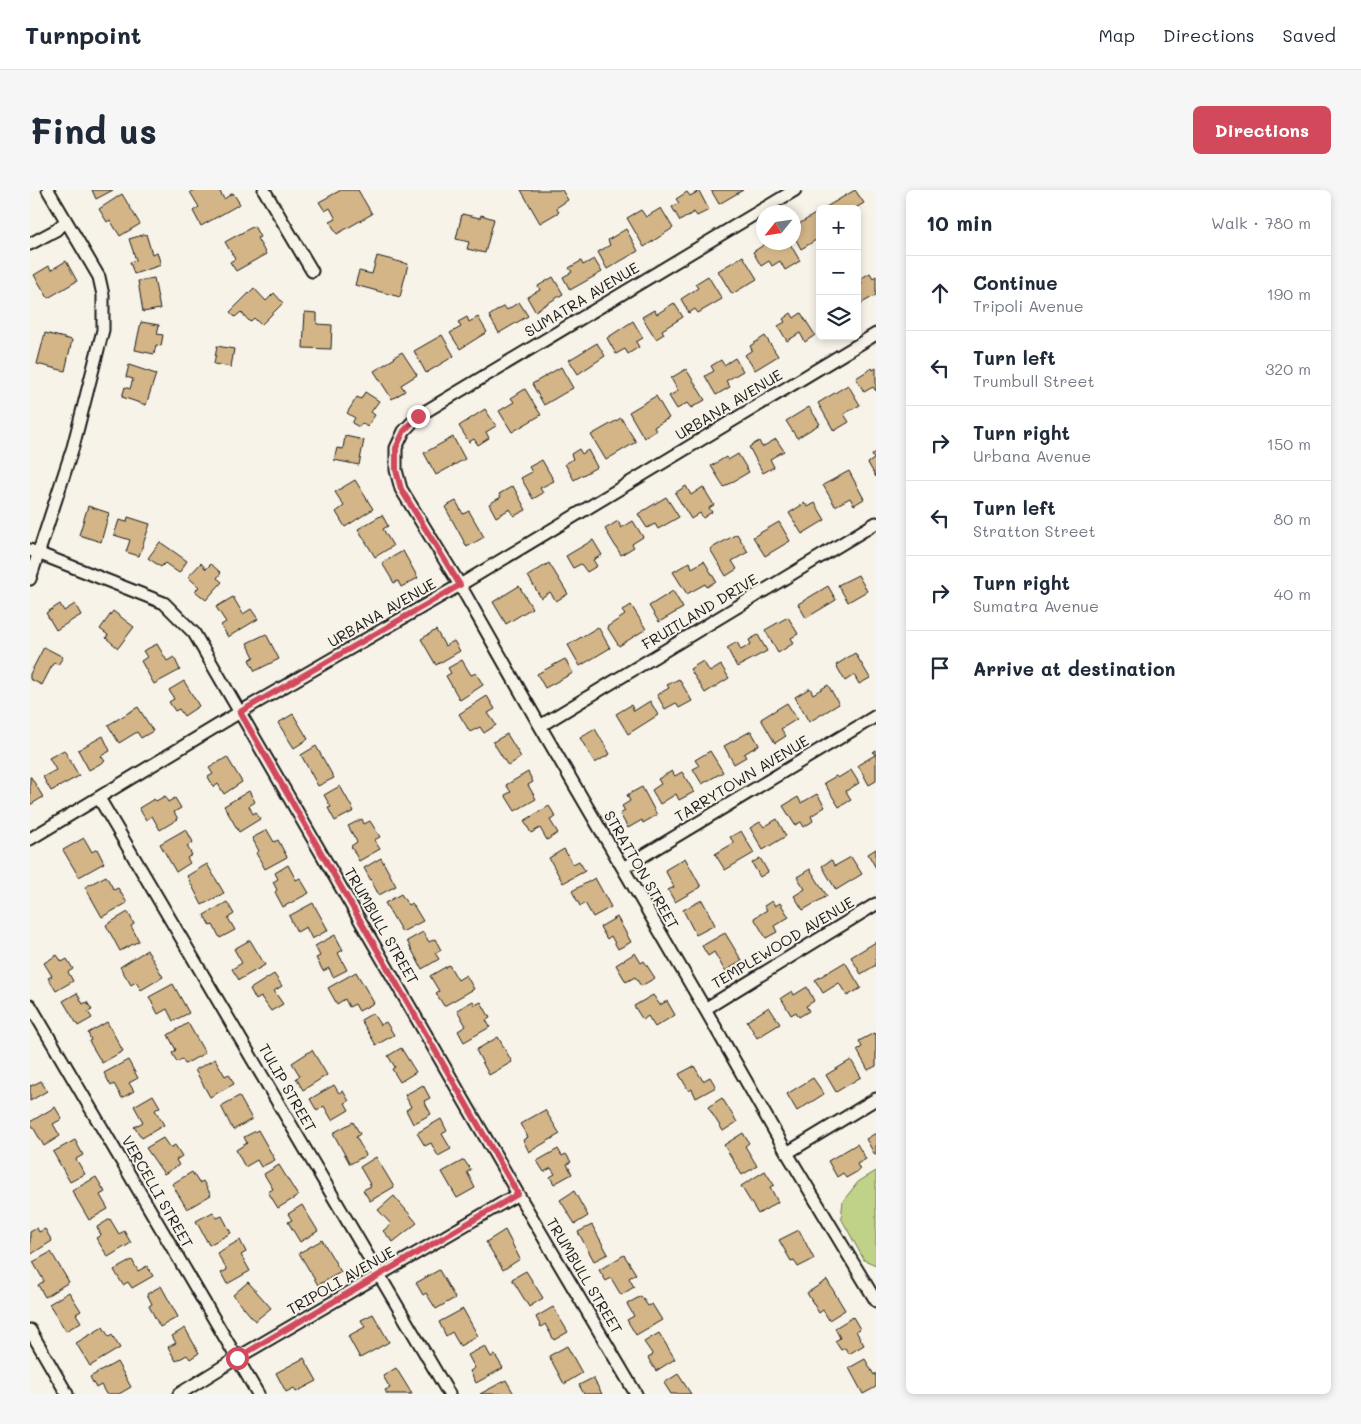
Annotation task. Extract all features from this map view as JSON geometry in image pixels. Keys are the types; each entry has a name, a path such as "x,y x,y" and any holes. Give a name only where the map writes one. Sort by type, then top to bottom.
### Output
{"street":[{"path":"30,579 34,551 73,448 103,330 104,295 98,277 48,190"},
{"path":"264,190 312,271"},
{"name":"SUMATRA AVENUE","path":"396,448 404,431 418,416 795,190"},
{"path":"30,244 56,230 66,221"},
{"name":"URBANA AVENUE","path":"30,839 240,712 460,585 876,334"},
{"name":"STRATTON STREET","path":"396,448 396,470 401,489 460,585 787,1152 876,1299"},
{"name":"FRUITLAND DRIVE","path":"540,726 876,523"},
{"name":"TRUMBULL STREET","path":"34,551 164,604 194,634 636,1394"},
{"name":"TARRYTOWN AVENUE","path":"623,868 876,716"},
{"name":"TULIP STREET","path":"99,798 449,1394"},
{"name":"TEMPLEWOOD AVENUE","path":"705,1009 876,904"},
{"name":"VERCELLI STREET","path":"30,1005 258,1394"},
{"path":"787,1152 876,1098"},
{"name":"TRIPOLI AVENUE","path":"179,1394 237,1358 518,1194"},
{"path":"30,1330 66,1394"}],"green space":[{"path":"876,1171 876,1265 864,1260 841,1218 843,1201 858,1182"}],"building":[{"path":"92,190 113,190 96,199"},
{"path":"194,190 219,190 224,199 233,193 240,204 201,226 193,211 199,207 190,192"},
{"path":"341,190 358,190 372,214 337,234 330,222 336,219 330,208 325,211 319,202"},
{"path":"521,190 562,190 568,200 556,208 559,212 540,223"},
{"path":"711,190 743,190 719,204"},
{"path":"855,190 864,203 861,205 829,205"},
{"path":"699,191 709,210 697,216 694,212 680,221 672,207 679,203 676,199 687,192 690,196"},
{"path":"122,194 140,224 120,236 110,220 107,222 99,209"},
{"path":"661,208 673,228 644,247 627,218 641,210 646,217"},
{"path":"816,213 816,240 801,249 801,223"},
{"path":"462,214 480,218 481,215 494,219 485,253 467,249 469,242 456,239"},
{"path":"254,226 260,237 257,238 266,254 236,271 230,262 235,259 225,242"},
{"path":"626,229 638,251 607,269 598,252 610,245 608,240"},
{"path":"146,234 152,254 157,252 161,265 134,274 130,262 136,260 129,239"},
{"path":"756,250 794,250 800,261 785,270 780,261 772,266 769,261 761,266 753,252"},
{"path":"377,256 408,264 400,297 355,285 359,271 372,274"},
{"path":"743,256 757,279 732,294 718,271"},
{"path":"594,259 602,272 570,290 563,277 572,272 569,268 581,261 583,265"},
{"path":"66,261 77,281 48,298 34,275 49,266 51,270"},
{"path":"870,273 873,278 876,276 876,295 861,303 862,284 861,278"},
{"path":"708,276 722,299 698,313 695,309 689,313 681,299 698,288 695,284"},
{"path":"553,277 563,294 535,311 527,297 540,290 538,286"},
{"path":"154,278 160,309 143,312 138,281"},
{"path":"254,288 266,301 274,293 283,303 261,325 254,318 250,322 241,312 235,317 230,312"},
{"path":"519,302 528,316 499,333 489,316 504,306 507,310"},
{"path":"674,303 683,317 662,330 664,334 656,339 642,317 654,310 657,314"},
{"path":"305,312 317,313 317,324 332,325 331,349 303,348"},
{"path":"791,313 794,318 801,313 815,335 805,342 800,333 787,341 778,326 785,322 783,319"},
{"path":"467,317 469,322 478,317 487,332 460,349 450,333 461,327 458,322"},
{"path":"633,321 643,338 636,342 639,347 628,354 625,349 616,354 607,338"},
{"path":"141,322 159,325 157,334 163,335 161,346 156,345 154,354 135,350"},
{"path":"45,333 72,340 65,371 37,364"},
{"path":"442,335 454,356 426,373 414,351"},
{"path":"765,336 778,356 755,370 745,355 752,350 750,346"},
{"path":"597,343 605,356 578,374 569,360"},
{"path":"217,346 234,349 231,367 214,364"},
{"path":"402,352 417,375 401,385 405,391 392,399 374,371"},
{"path":"735,358 743,371 726,381 730,387 716,395 705,376 714,371 711,366 721,360 724,365"},
{"path":"129,365 156,374 146,405 122,397 125,387 130,389 133,379 126,377"},
{"path":"561,367 573,388 544,405 532,384"},
{"path":"872,368 873,370 876,368 876,391 873,387 864,392 856,378"},
{"path":"686,369 705,400 691,408 687,403 677,409 669,396 678,391 671,378"},
{"path":"848,385 860,405 844,414 849,422 834,431 818,403"},
{"path":"525,389 541,415 512,432 499,411 514,402 511,398"},
{"path":"365,392 379,401 371,412 375,415 367,427 362,423 359,427 352,423 355,418 347,413 357,397 361,399"},
{"path":"656,396 669,418 654,427 656,431 644,438 629,412"},
{"path":"809,407 820,424 797,438 786,421"},
{"path":"485,409 496,426 486,432 489,438 478,445 474,439 469,442 459,426"},
{"path":"621,418 636,442 606,460 591,435"},
{"path":"345,436 364,440 359,465 334,460 337,448 343,449"},
{"path":"453,437 465,459 436,475 424,453"},
{"path":"776,439 784,451 770,459 774,467 763,473 749,447 759,441 762,447"},
{"path":"579,449 582,454 588,450 597,467 574,480 565,464 573,459 571,454"},
{"path":"876,452 876,477 868,463 874,459 872,455"},
{"path":"738,454 749,472 724,487 711,466 726,457 728,460"},
{"path":"542,460 554,481 540,488 543,493 533,499 521,478 532,472 529,467"},
{"path":"849,471 864,499 854,505 850,498 835,506 823,485"},
{"path":"355,480 373,509 345,527 336,512 344,506 335,492"},
{"path":"513,486 526,510 514,516 510,509 496,517 489,504 501,497 499,494"},
{"path":"686,486 691,495 703,487 714,505 709,508 712,512 703,518 700,513 691,519 675,493"},
{"path":"666,497 679,517 658,529 655,524 647,528 638,514"},
{"path":"456,501 463,514 469,511 484,537 467,547 445,507"},
{"path":"805,503 808,507 815,503 825,520 802,534 789,513"},
{"path":"88,506 109,513 101,542 79,535"},
{"path":"382,515 388,526 383,529 393,546 375,557 358,529"},
{"path":"128,517 150,524 139,556 126,552 130,540 114,535 119,520 127,522"},
{"path":"618,521 621,528 633,521 643,537 632,544 634,547 621,555 605,529"},
{"path":"779,522 790,541 765,556 753,537"},
{"path":"737,534 748,552 732,561 737,569 726,576 710,549"},
{"path":"593,540 602,555 593,560 597,566 587,572 581,564 573,568 566,556"},
{"path":"160,542 187,561 179,573 165,563 161,567 148,558"},
{"path":"403,551 418,578 401,587 398,581 394,583 382,563"},
{"path":"704,561 716,581 707,587 705,584 687,594 673,572 690,562 692,568"},
{"path":"201,563 206,569 211,564 221,573 217,578 222,582 206,600 195,591 199,587 188,577"},
{"path":"549,563 568,594 556,601 550,592 541,598 528,576"},
{"path":"858,575 867,591 848,602 838,585"},
{"path":"519,586 532,608 506,624 493,602"},
{"path":"828,586 836,600 806,618 798,604"},
{"path":"673,591 683,608 659,622 649,606"},
{"path":"233,597 243,614 251,609 258,619 228,637 221,625 226,622 216,607"},
{"path":"60,604 64,611 75,604 81,615 56,630 46,613"},
{"path":"631,605 646,629 619,646 607,627 625,615 622,611"},
{"path":"113,611 134,627 118,648 106,638 108,635 100,629"},
{"path":"788,617 798,634 791,638 794,643 778,653 765,630"},
{"path":"598,627 610,648 580,666 568,645"},
{"path":"436,630 445,646 454,641 460,651 436,665 421,639"},
{"path":"266,634 279,659 255,671 249,660 254,657 247,643"},
{"path":"758,635 767,651 737,667 727,648 737,642 741,650 751,644 749,640"},
{"path":"157,644 167,661 174,657 180,670 154,684 141,661 147,657 143,651"},
{"path":"44,647 63,657 58,665 54,662 42,685 30,679 30,674"},
{"path":"855,653 870,678 859,684 854,675 845,681 836,665"},
{"path":"565,659 573,673 545,688 537,674"},
{"path":"462,660 471,675 476,673 483,685 460,700 446,676 451,673 448,668"},
{"path":"703,661 710,672 721,665 729,678 705,693 690,669"},
{"path":"679,679 692,701 679,708 676,703 665,709 657,695 669,688 667,685"},
{"path":"184,681 199,706 184,716 179,709 175,711 169,702 174,699 169,690"},
{"path":"828,685 839,704 809,722 795,697 810,688 813,694"},
{"path":"487,696 495,709 488,713 496,725 484,733 480,727 470,732 459,714"},
{"path":"650,701 658,715 628,734 616,714 631,705 634,711"},
{"path":"787,703 797,719 781,729 786,736 775,743 761,719"},
{"path":"138,707 153,731 141,738 137,732 119,743 108,725"},
{"path":"293,714 308,739 294,748 278,723"},
{"path":"595,729 610,754 595,763 580,738"},
{"path":"751,731 759,745 744,754 746,757 734,764 724,746"},
{"path":"507,734 521,757 508,766 493,742"},
{"path":"103,736 110,751 101,756 105,761 89,770 78,750"},
{"path":"316,746 334,778 318,786 301,755"},
{"path":"64,750 79,776 51,791 43,777 56,770 49,758"},
{"path":"876,750 876,781 869,785 858,765 875,755 873,752"},
{"path":"710,751 723,772 702,784 693,769 699,766 695,760"},
{"path":"227,757 242,782 224,794 218,784 214,787 208,777 213,774 209,768"},
{"path":"851,770 859,783 846,791 851,800 839,807 824,783 836,776 838,778"},
{"path":"672,771 675,776 682,772 694,792 679,800 676,794 660,804 652,790 661,784 658,779"},
{"path":"528,772 533,782 528,785 536,799 515,811 505,795 511,792 506,785"},
{"path":"30,777 43,797 30,805"},
{"path":"340,786 354,811 335,821 328,808 331,807 324,795"},
{"path":"642,787 657,815 643,823 642,820 628,828 620,814 625,811 622,806 630,801 627,795"},
{"path":"249,791 255,802 249,806 253,814 256,812 260,819 239,832 224,806"},
{"path":"817,794 825,807 811,816 813,821 804,827 801,822 795,825 783,806 798,797 801,803"},
{"path":"165,796 168,802 175,798 181,808 174,812 178,819 160,830 152,816 146,820 139,808 154,799 156,801"},
{"path":"549,806 556,817 550,820 558,833 547,840 540,828 531,833 524,821"},
{"path":"362,819 364,824 370,821 380,837 374,840 380,849 359,861 351,846 357,842 348,826"},
{"path":"777,819 786,836 763,850 750,828 760,822 764,827"},
{"path":"186,829 193,842 187,846 192,855 187,858 190,863 176,872 160,844"},
{"path":"267,830 274,842 278,840 287,857 265,869 256,853 259,851 252,838"},
{"path":"741,831 754,853 725,870 715,854 734,843 730,837"},
{"path":"84,838 92,852 97,849 104,863 79,877 63,850"},
{"path":"564,849 573,864 579,861 585,871 563,883 549,858"},
{"path":"876,849 876,868 868,854"},
{"path":"851,857 862,874 836,890 822,866 831,860 835,866"},
{"path":"381,858 396,886 379,895 364,868"},
{"path":"685,858 701,887 675,902 668,890 674,887 665,870"},
{"path":"760,858 768,872 760,877 752,863"},
{"path":"207,864 224,893 202,905 187,876"},
{"path":"288,865 296,880 300,878 309,893 283,907 275,892 277,890 273,882 278,879 275,873"},
{"path":"810,869 827,896 803,910 794,896 805,889 797,877"},
{"path":"106,876 114,890 118,888 127,903 102,917 85,887"},
{"path":"595,878 611,907 593,917 585,903 580,906 572,891"},
{"path":"401,894 408,905 412,903 423,921 402,932 385,903"},
{"path":"702,900 715,925 696,935 683,910"},
{"path":"772,901 775,906 780,903 789,917 774,926 777,932 766,938 754,918 767,910 764,906"},
{"path":"227,902 234,914 228,918 235,930 220,938 213,925 210,926 204,915"},
{"path":"313,903 328,930 312,939 306,927 297,932 289,916"},
{"path":"128,912 134,924 131,926 139,941 120,951 106,925"},
{"path":"617,917 631,942 618,949 611,936 607,939 600,927"},
{"path":"423,932 429,942 435,939 441,950 435,953 439,959 422,969 407,941"},
{"path":"725,933 742,961 725,971 714,952 708,956 702,946"},
{"path":"335,935 343,950 338,953 347,970 333,977 329,968 323,971 316,958 320,956 315,946"},
{"path":"250,940 265,965 239,980 232,969 242,963 234,949"},
{"path":"876,942 876,965 861,974 851,957"},
{"path":"147,950 163,977 141,990 136,982 131,985 120,967"},
{"path":"635,953 641,963 644,961 655,978 641,986 635,977 626,982 616,965"},
{"path":"57,955 62,962 67,959 73,969 68,972 73,981 56,991 48,978 52,976 44,963"},
{"path":"845,962 861,988 847,996 839,983 823,993 815,980"},
{"path":"449,965 458,980 466,975 474,989 444,1006 436,993 439,991 430,976"},
{"path":"356,972 374,1003 359,1011 355,1004 349,1007 345,999 337,1004 328,988"},
{"path":"274,974 282,986 274,991 283,1004 271,1011 261,997 256,1000 250,989"},
{"path":"173,984 189,1013 173,1021 167,1009 158,1014 149,997"},
{"path":"807,987 814,1001 806,1006 809,1011 799,1017 796,1012 791,1015 781,998 792,991 794,995"},
{"path":"77,993 83,1004 87,1002 92,1010 88,1012 92,1018 78,1026 63,1001"},
{"path":"653,995 660,1005 667,1001 675,1015 655,1027 648,1016 643,1020 634,1006"},
{"path":"473,1001 475,1005 481,1002 490,1018 486,1020 490,1027 464,1042 458,1031 466,1026 457,1010"},
{"path":"769,1007 780,1024 757,1038 747,1021"},
{"path":"373,1013 380,1025 386,1022 394,1035 376,1045 361,1020"},
{"path":"107,1022 123,1051 102,1063 89,1041 91,1040 88,1033"},
{"path":"188,1023 205,1053 185,1064 182,1059 177,1062 172,1053 176,1050 168,1035"},
{"path":"874,1033 876,1035 876,1066 868,1070 857,1050 862,1047 859,1041"},
{"path":"498,1037 512,1062 489,1075 476,1050"},
{"path":"401,1048 416,1072 400,1082 392,1069 395,1067 388,1056"},
{"path":"312,1050 327,1075 303,1090 296,1078 300,1076 292,1063"},
{"path":"215,1059 225,1076 229,1074 234,1084 210,1097 195,1070"},
{"path":"128,1060 138,1078 129,1083 134,1091 122,1098 114,1084 111,1086 104,1073"},
{"path":"851,1060 861,1077 836,1092 826,1075"},
{"path":"694,1066 703,1081 710,1077 716,1087 696,1098 692,1089 689,1091 679,1074"},
{"path":"813,1078 824,1094 797,1111 787,1094"},
{"path":"41,1081 47,1091 30,1101 30,1085"},
{"path":"334,1085 339,1093 343,1091 349,1101 345,1103 349,1110 332,1120 324,1106 317,1111 310,1099"},
{"path":"423,1085 430,1098 424,1101 431,1114 413,1124 406,1110 411,1107 405,1095"},
{"path":"153,1095 160,1107 155,1110 164,1125 142,1138 134,1127 143,1122 134,1106"},
{"path":"239,1096 252,1119 233,1130 221,1106"},
{"path":"722,1098 737,1122 723,1131 708,1107"},
{"path":"55,1107 62,1119 53,1124 60,1136 44,1146 30,1122"},
{"path":"545,1110 560,1134 529,1152 523,1140 528,1137 520,1124"},
{"path":"441,1119 447,1131 442,1134 451,1149 438,1156 431,1143 425,1146 417,1133"},
{"path":"353,1122 360,1134 356,1137 366,1155 350,1164 333,1133"},
{"path":"258,1130 275,1160 261,1167 257,1160 245,1167 236,1150 247,1143 244,1137"},
{"path":"743,1133 749,1143 745,1146 757,1166 742,1175 724,1145"},
{"path":"876,1133 876,1155 875,1155 866,1139"},
{"path":"163,1138 170,1148 175,1145 182,1156 176,1160 179,1165 164,1174 146,1148"},
{"path":"75,1140 83,1155 76,1159 85,1174 70,1182 53,1152"},
{"path":"857,1144 866,1159 857,1164 860,1170 846,1178 843,1173 837,1177 828,1161"},
{"path":"558,1149 562,1156 566,1154 571,1162 567,1164 572,1174 554,1184 550,1177 555,1174 551,1168 544,1172 537,1161"},
{"path":"376,1157 394,1187 370,1201 363,1190 371,1186 360,1167"},
{"path":"464,1160 471,1170 467,1172 475,1188 457,1198 442,1172"},
{"path":"279,1165 298,1196 278,1208 268,1192 273,1189 264,1174"},
{"path":"765,1171 774,1185 770,1187 778,1202 758,1214 741,1186"},
{"path":"192,1172 199,1183 203,1181 211,1195 187,1209 172,1184"},
{"path":"96,1177 105,1192 100,1195 108,1209 89,1220 72,1191"},
{"path":"574,1191 588,1216 575,1224 560,1200"},
{"path":"394,1196 417,1223 393,1242 383,1231 391,1224 378,1210"},
{"path":"302,1205 318,1231 300,1242 288,1222 292,1220 288,1214"},
{"path":"213,1212 217,1218 222,1216 231,1233 209,1245 196,1221"},
{"path":"110,1219 119,1234 124,1231 131,1243 108,1257 96,1238 101,1235 97,1227"},
{"path":"592,1225 608,1254 594,1261 578,1232"},
{"path":"37,1228 39,1232 45,1229 52,1241 30,1255 30,1232"},
{"path":"505,1230 520,1259 503,1270 486,1242"},
{"path":"799,1230 814,1259 798,1267 794,1260 791,1261 779,1240"},
{"path":"240,1240 246,1252 241,1255 250,1271 227,1284 221,1273 227,1270 217,1253"},
{"path":"322,1240 341,1272 318,1285 299,1253"},
{"path":"51,1252 69,1282 45,1297 38,1285 44,1281 33,1262"},
{"path":"624,1255 636,1274 629,1278 634,1287 621,1295 611,1278 606,1281 599,1270"},
{"path":"132,1260 138,1271 147,1266 153,1276 132,1288 128,1282 123,1285 114,1270"},
{"path":"439,1270 455,1298 436,1309 426,1293 423,1295 416,1283"},
{"path":"526,1271 543,1298 529,1307 512,1279"},
{"path":"827,1280 845,1310 829,1320 823,1310 819,1313 807,1293"},
{"path":"248,1282 271,1308 255,1321 233,1295"},
{"path":"161,1286 178,1317 160,1327 149,1306 152,1304 147,1294"},
{"path":"69,1292 81,1311 76,1314 81,1322 66,1331 49,1304"},
{"path":"641,1296 648,1306 652,1304 662,1320 636,1335 627,1320 634,1316 627,1304"},
{"path":"553,1307 568,1332 554,1340 545,1324 541,1327 536,1317"},
{"path":"463,1309 478,1336 460,1346 452,1332 446,1336 439,1322"},
{"path":"373,1314 389,1342 360,1358 348,1336 365,1327 361,1320"},
{"path":"853,1317 860,1329 856,1331 864,1345 849,1354 845,1348 841,1350 835,1341 840,1338 835,1328"},
{"path":"103,1327 109,1337 112,1335 120,1348 90,1366 76,1343"},
{"path":"185,1328 199,1353 190,1359 187,1355 176,1361 168,1347 176,1343 172,1336"},
{"path":"659,1333 675,1359 656,1371 648,1358 653,1355 644,1342"},
{"path":"485,1346 491,1357 495,1355 503,1368 476,1383 470,1371 475,1368 468,1355"},
{"path":"567,1346 582,1373 564,1384 549,1356"},
{"path":"304,1358 317,1381 296,1392 294,1388 286,1392 276,1373"},
{"path":"865,1359 874,1375 876,1373 876,1387 863,1394 849,1368"},
{"path":"117,1362 131,1387 119,1394 106,1394 101,1385 96,1388 90,1377"},
{"path":"396,1368 412,1394 387,1394 385,1390 390,1388 383,1376"},
{"path":"678,1374 691,1394 671,1394 664,1383"},
{"path":"593,1378 602,1394 584,1394 579,1385"},
{"path":"506,1380 514,1394 480,1394"}],"route":[{"path":"237,1358 518,1194 240,712 460,585 401,489 396,470 396,448 404,431 418,416"}]}
